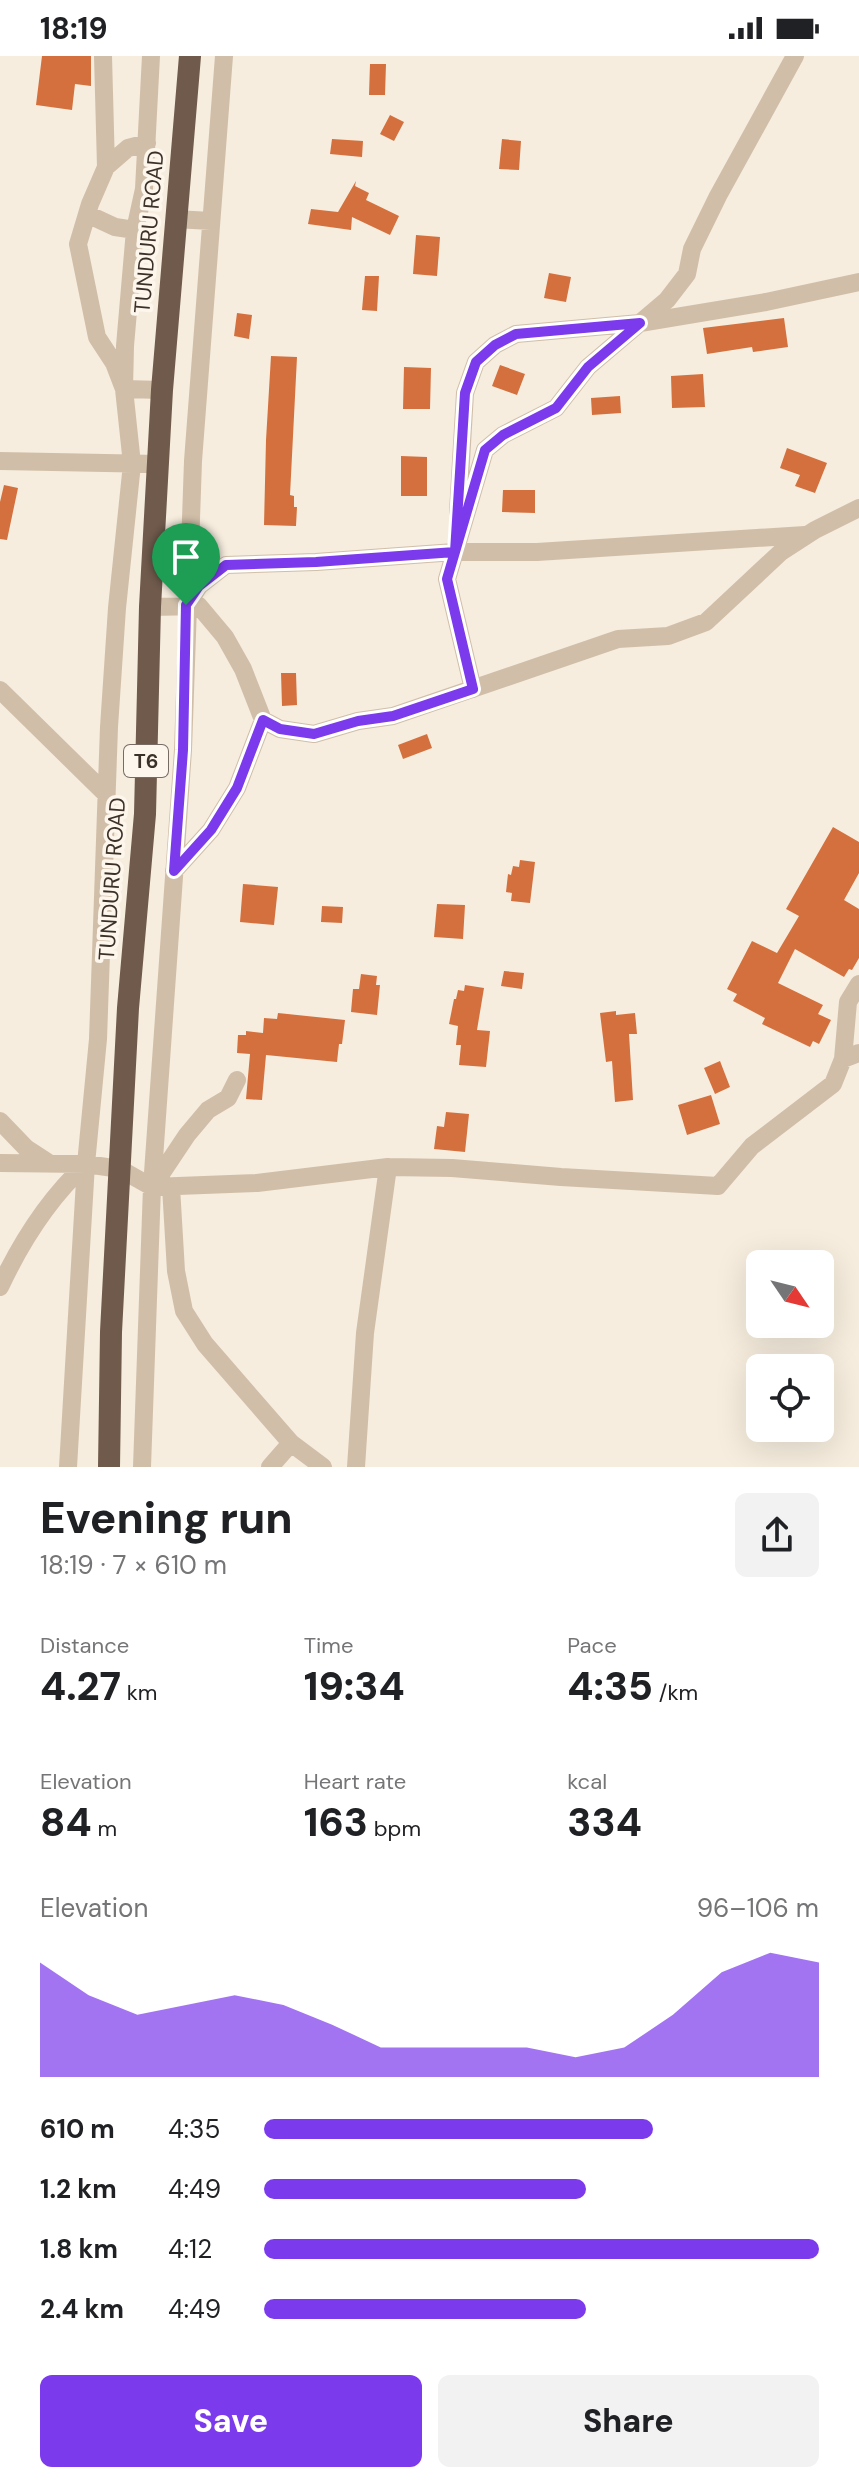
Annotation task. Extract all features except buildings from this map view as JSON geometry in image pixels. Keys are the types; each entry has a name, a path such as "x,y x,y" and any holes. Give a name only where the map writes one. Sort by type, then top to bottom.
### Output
{"highway":[{"name":"TUNDURU ROAD","path":"109,1467 111,1332 128,1008 145,814 150,607 162,390 190,56"}],"street":[{"path":"103,56 106,167 78,244 97,337 114,363 124,389"},
{"path":"68,1467 86,1164 98,1039 106,794 117,608 132,464 124,389 135,230 144,189 151,56"},
{"path":"142,1467 162,1187 193,461 224,56"},
{"path":"473,689 447,579 485,450 503,435 556,408 588,367 667,300 687,274 692,249 718,196 795,56"},
{"path":"106,167 128,148 147,143"},
{"path":"87,214 115,227 135,230"},
{"path":"175,219 211,221"},
{"path":"455,552 465,393 476,362 495,345 516,334 640,323 766,302 859,282"},
{"path":"124,389 162,390"},
{"path":"0,461 158,464"},
{"path":"150,607 199,606 225,637 243,669 263,720 280,729 314,734 358,721 393,716 618,639 668,636 706,622 741,592 761,569 807,535 859,508"},
{"path":"186,605 199,586 226,565 455,552 537,552 807,535"},
{"path":"0,690 106,794"},
{"path":"174,871 211,830 237,788 263,720"},
{"path":"0,1163 86,1164 120,1169 162,1187 257,1183 388,1167 452,1168 718,1186 752,1146 833,1084 851,1056 848,1002 859,984"},
{"path":"237,1080 228,1098 208,1110 187,1135 162,1187 184,1311 205,1344 291,1443 323,1467"},
{"path":"0,1121 26,1148 49,1163"},
{"path":"0,1287 33,1225 59,1188 86,1164"},
{"path":"356,1467 365,1333 388,1167"},
{"path":"270,1467 291,1443"}],"route":[{"path":"186,605 183,750 174,871 211,830 237,788 263,720 280,729 314,734 358,721 393,716 473,689 447,579 485,450 503,435 556,408 588,367 640,323 516,334 483,353 476,362 465,393 459,499 455,552 316,562 226,565 199,586 186,605"}]}
